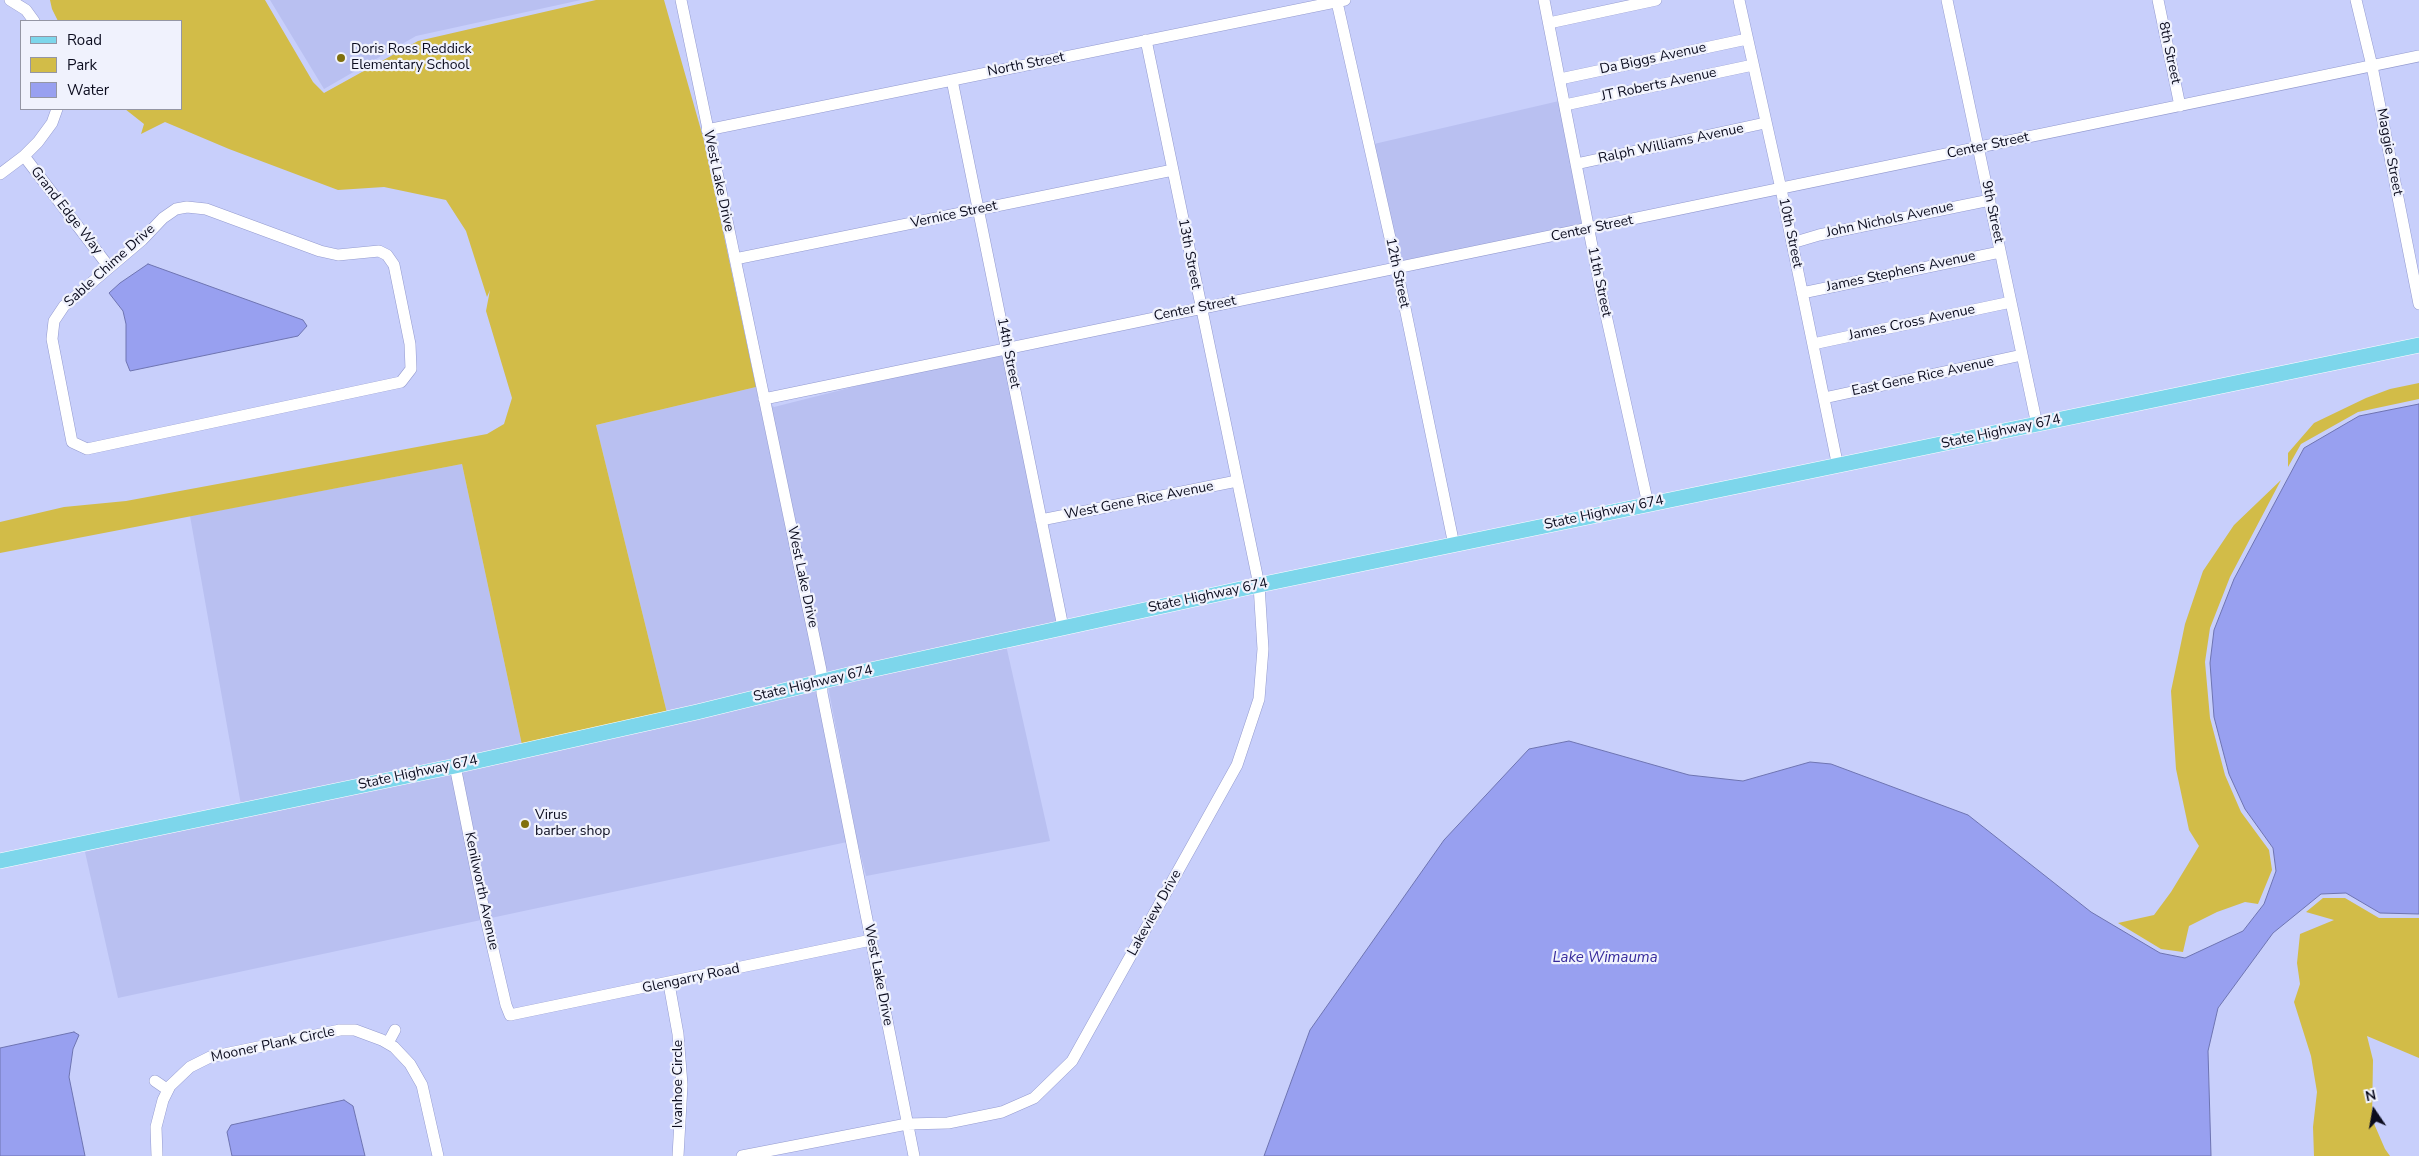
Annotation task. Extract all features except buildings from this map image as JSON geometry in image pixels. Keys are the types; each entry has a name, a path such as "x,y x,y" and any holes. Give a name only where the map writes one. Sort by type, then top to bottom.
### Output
{"main road":[{"name":"State Highway 674","path":"0,861 455,766 822,681 1259,585 1648,504 1838,467 2419,345"}],"street":[{"path":"10,0 26,10 33,20"},
{"name":"West Lake Drive","path":"681,0 822,681 914,1156"},
{"name":"11th Street","path":"1544,0 1588,230 1648,504"},
{"path":"1549,23 1656,0"},
{"name":"10th Street","path":"1739,0 1781,189 1838,467"},
{"name":"9th Street","path":"1947,0 2037,425"},
{"name":"8th Street","path":"2158,0 2180,106"},
{"name":"Maggie Street","path":"2356,0 2372,66 2419,304"},
{"name":"North Street","path":"707,130 1146,40 1308,4 1341,1"},
{"name":"12th Street","path":"1341,1 1454,545"},
{"name":"Da Biggs Avenue","path":"1560,79 1747,39"},
{"name":"13th Street","path":"1146,40 1200,308 1259,585"},
{"name":"Center Street","path":"764,399 1200,308 1588,230 2419,56"},
{"name":"JT Roberts Avenue","path":"1565,105 1753,65"},
{"name":"14th Street","path":"952,80 1063,627"},
{"path":"0,174 24,156 52,123 57,110"},
{"name":"Ralph Williams Avenue","path":"1576,164 1765,123"},
{"name":"Grand Edge Way","path":"24,156 109,267"},
{"name":"Vernice Street","path":"735,259 1172,170"},
{"name":"John Nichols Avenue","path":"1792,243 1819,235 1990,200"},
{"name":"Sable Chime Drive","path":"187,207 206,209 320,251 338,255 379,251 387,255 394,265 410,344 411,369 401,382 87,449 72,442 52,339 54,321 64,306 109,267 142,240 163,218 176,209 187,207"},
{"name":"James Stephens Avenue","path":"1802,293 2000,252"},
{"name":"James Cross Avenue","path":"1813,344 2011,302"},
{"name":"East Gene Rice Avenue","path":"1824,398 2022,356"},
{"name":"West Gene Rice Avenue","path":"1041,520 1238,481"},
{"name":"Lakeview Drive","path":"742,1156 907,1124 948,1123 1002,1112 1034,1098 1072,1061 1237,765 1259,699 1263,649 1259,585"},
{"name":"Kenilworth Avenue","path":"455,766 485,915 510,1016"},
{"name":"Glengarry Road","path":"510,1016 871,940"},
{"name":"Ivanhoe Circle","path":"669,984 678,1034 682,1084 678,1156"},
{"name":"Mooner Plank Circle","path":"157,1156 156,1127 158,1113 168,1090 190,1067 210,1057 304,1036 340,1030 355,1030 388,1043 410,1064 422,1085 438,1156"},
{"path":"388,1043 395,1030"},
{"path":"155,1081 168,1090"}],"shaded area":[{"name":"Doris Ross Reddick Elementary School","path":"270,0 581,0 416,36 324,89"},
{"path":"1559,101 1582,225 1401,263 1374,144"},
{"path":"1003,354 1057,622 827,674 771,404 774,407 865,384"},
{"path":"756,387 817,677 667,713 596,425"},
{"path":"462,464 522,745 241,805 190,516"},
{"path":"1006,645 1050,841 866,876 857,840 828,686"},
{"path":"818,688 847,842 491,918 461,770"},
{"path":"451,772 481,920 118,998 85,852 141,837"}],"green space":[{"path":"50,0 265,0 313,82 324,93 418,41 596,0 664,0 703,137 756,387 596,425 667,713 522,745 462,464 0,553 0,522 64,507 126,501 487,434 504,424 512,398 486,311 490,290 487,297 466,231 446,200 384,187 338,190 229,149 165,122 141,134 144,124 126,110 182,110 182,20 58,20"},
{"path":"2419,383 2419,399 2358,412 2301,444 2288,467 2288,453 2314,423 2366,398 2390,389"},
{"path":"2281,480 2230,577 2210,628 2205,662 2210,718 2225,775 2241,812 2269,850 2272,870 2258,904 2245,902 2217,912 2189,926 2183,952 2161,949 2118,923 2154,915 2171,892 2199,846 2189,830 2176,769 2171,691 2185,624 2203,571 2234,525"},
{"path":"2323,898 2345,898 2379,918 2419,918 2419,1058 2367,1036 2373,1060 2372,1119 2390,1156 2314,1156 2313,1127 2317,1092 2311,1056 2294,1002 2300,984 2297,963 2300,934 2334,920 2306,912"}],"water":[{"path":"148,264 303,320 307,326 298,336 130,371 126,361 126,324 123,311 109,293"},
{"name":"Lake Wimauma","path":"2419,404 2419,914 2380,913 2346,893 2321,894 2273,933 2218,1008 2208,1051 2211,1156 1264,1156 1310,1030 1444,840 1529,749 1569,741 1689,775 1743,781 1810,762 1831,764 1968,815 2091,912 2160,953 2185,958 2243,931 2264,904 2276,871 2273,848 2245,809 2229,774 2214,717 2210,663 2214,630 2234,579 2304,448 2359,416"},
{"path":"74,1032 79,1035 73,1049 69,1077 85,1156 0,1156 0,1048"},
{"path":"344,1100 353,1106 365,1156 232,1156 227,1132 231,1125"}],"place":[{"name":"Doris Ross Reddick Elementary School","path":"341,58"},
{"name":"Virus barber shop","path":"525,824"}]}
